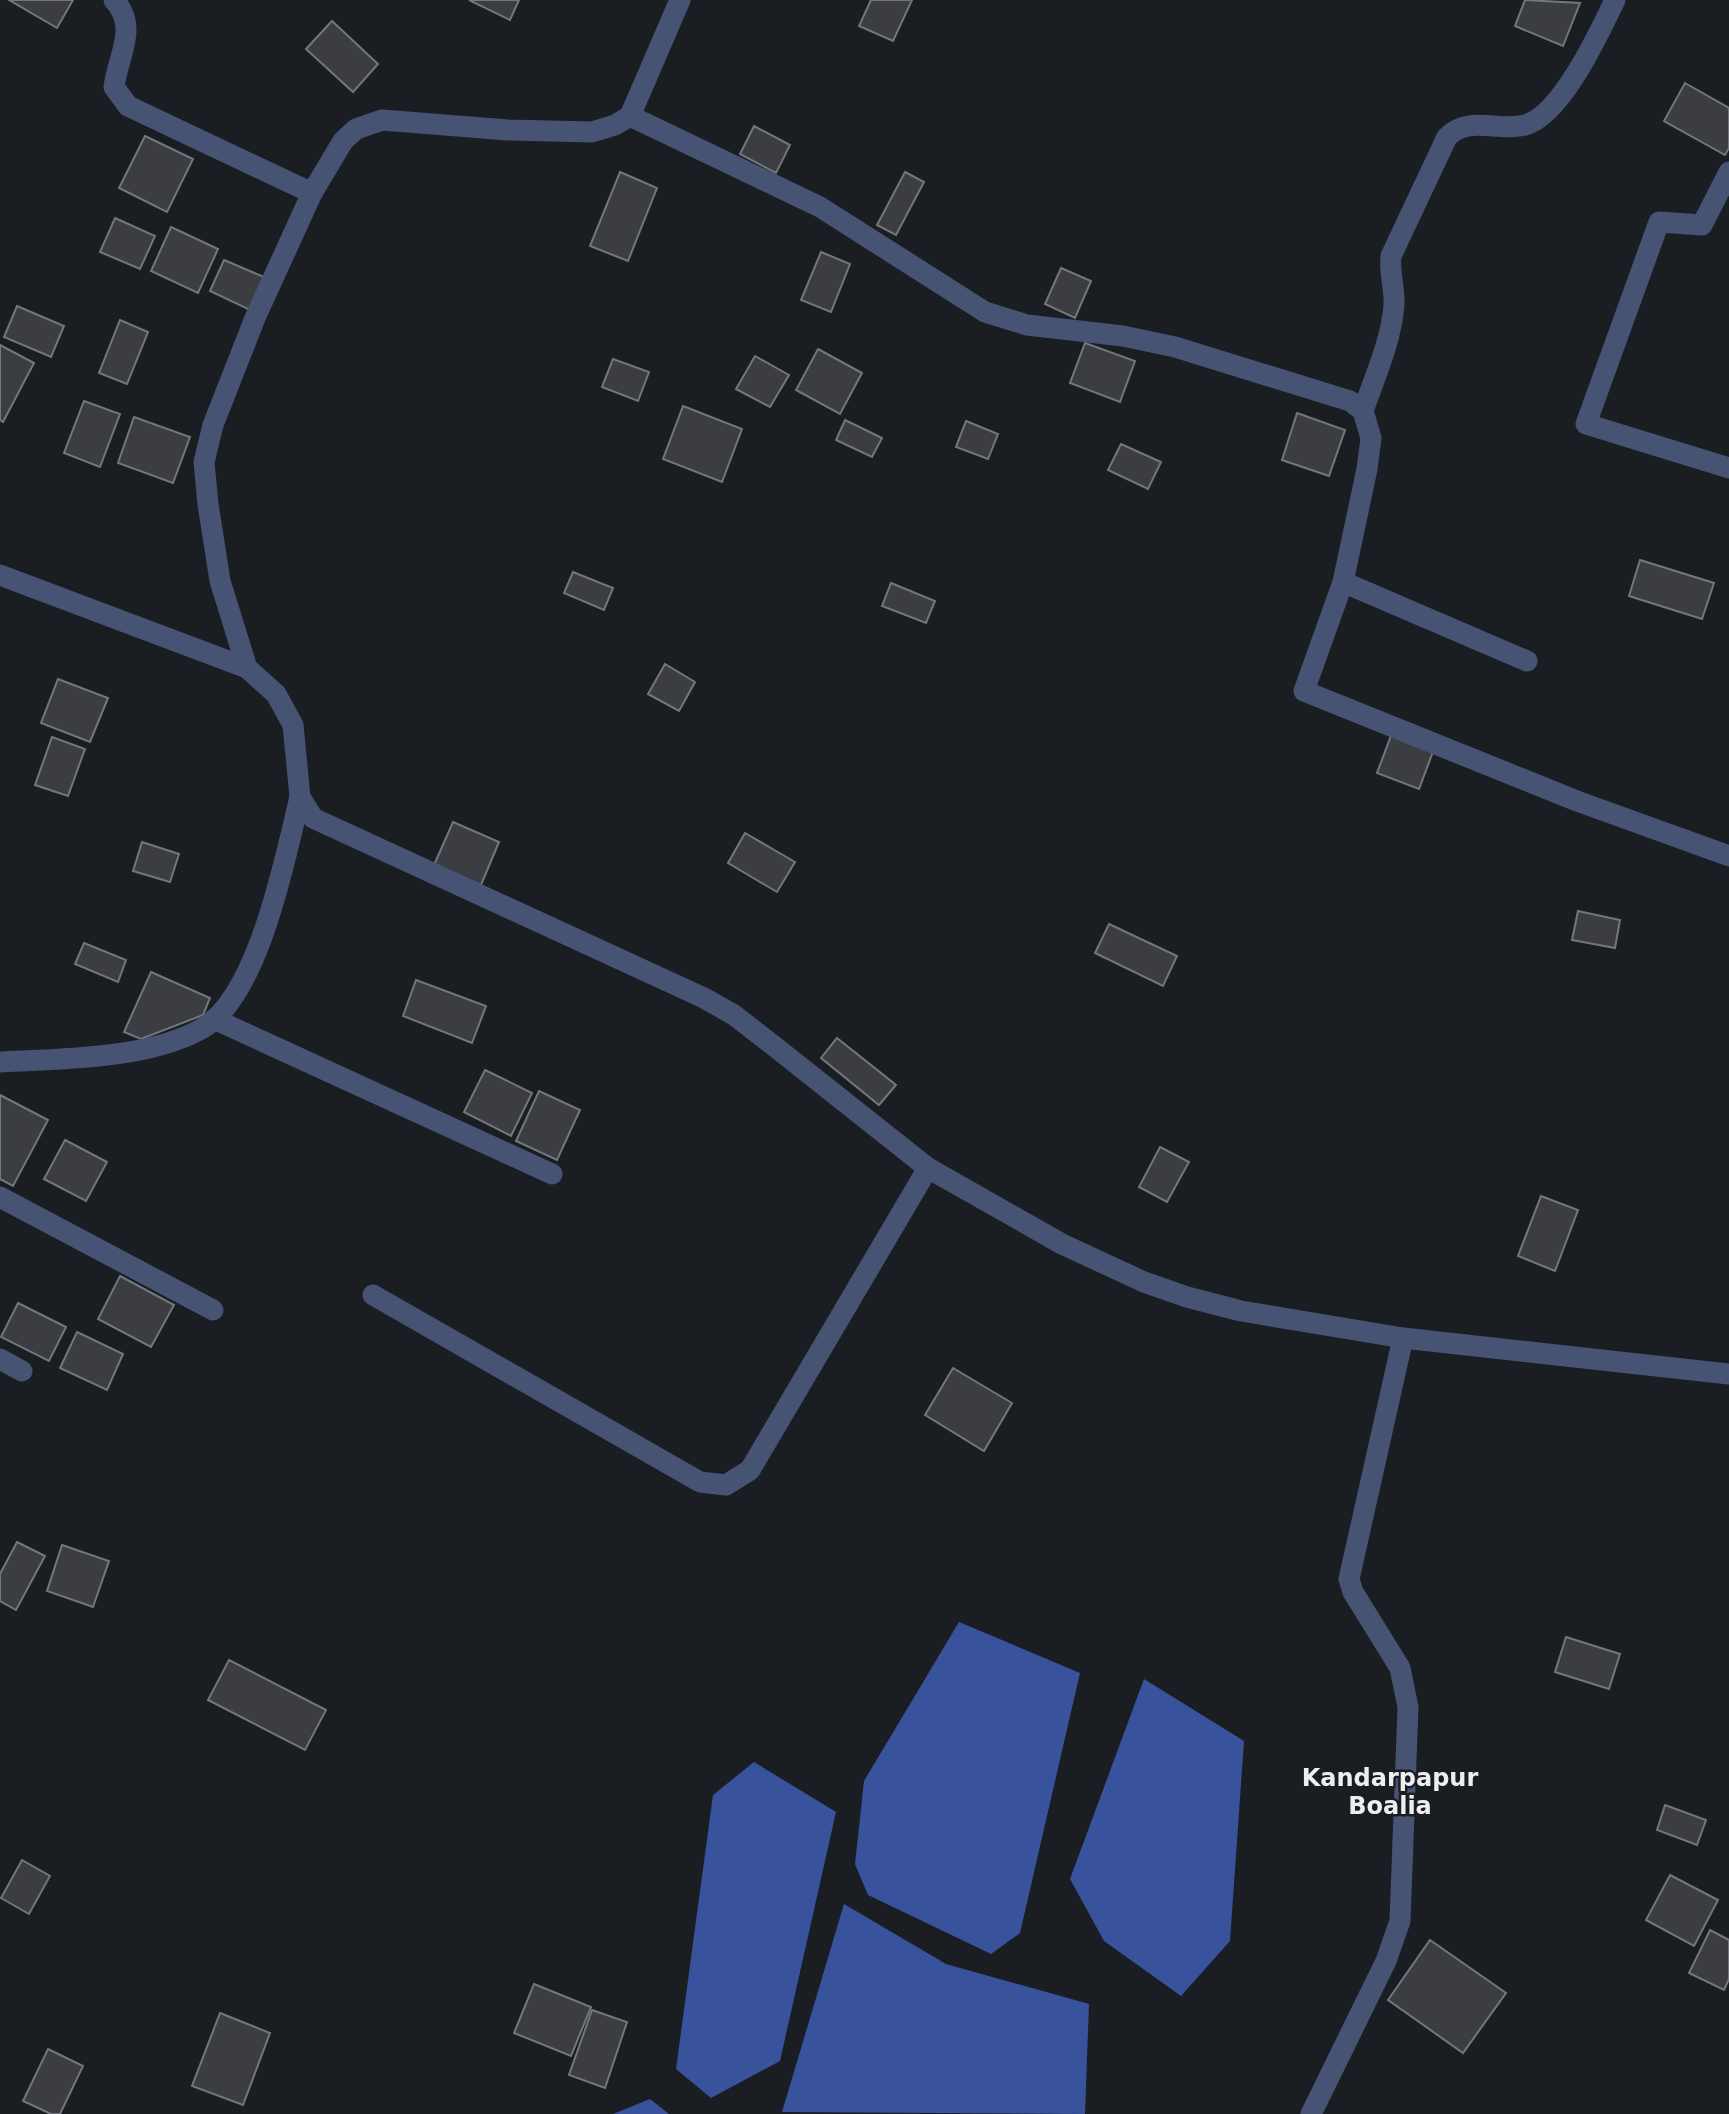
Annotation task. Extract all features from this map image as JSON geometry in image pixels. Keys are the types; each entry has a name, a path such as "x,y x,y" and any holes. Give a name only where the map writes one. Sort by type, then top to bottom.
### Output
{"street":[{"path":"114,0 124,11 128,25 114,87 128,106 312,193"},
{"path":"247,668 220,581 204,462 213,425 255,318 312,193 344,141 366,123 382,120 508,130 593,132 615,125 630,116 680,0"},
{"path":"1615,0 1601,28 1551,109 1538,121 1521,126 1470,124 1457,127 1447,137 1391,256 1390,273 1395,301 1391,330 1363,411 1371,438 1343,582 1304,691 1565,796 1729,856"},
{"path":"630,116 820,207 985,312 1027,325 1123,336 1175,347 1329,392 1363,411"},
{"path":"1729,172 1702,225 1659,222 1586,424 1729,468"},
{"path":"0,575 247,668 276,694 293,725 300,797 279,880 255,955 230,1005 204,1028 170,1041 98,1057 0,1062"},
{"path":"1343,582 1527,661"},
{"path":"300,797 313,818 686,988 724,1009 928,1168 1062,1244 1144,1282 1241,1311 1403,1338 1729,1374"},
{"path":"214,1019 552,1174"},
{"path":"373,1295 700,1482 726,1485 750,1470 928,1168"},
{"path":"0,1197 213,1310"},
{"path":"1311,2114 1386,1961 1400,1921 1408,1707 1401,1668 1353,1592 1349,1579 1403,1338"},
{"path":"0,1359 22,1371"}],"water":[{"path":"959,1622 1080,1673 1020,1933 991,1954 868,1895 855,1864 864,1781"},
{"path":"1144,1679 1244,1741 1230,1941 1181,1996 1104,1941 1070,1879"},
{"path":"754,1762 836,1812 780,2061 711,2098 676,2069 713,1795"},
{"path":"844,1904 946,1964 1089,2004 1085,2114 782,2112"},
{"path":"650,2099 669,2114 613,2114"}],"building":[{"path":"9,0 73,0 57,28"},
{"path":"469,0 519,0 510,20"},
{"path":"871,0 912,0 893,41 859,26"},
{"path":"1525,0 1580,3 1563,46 1515,26"},
{"path":"332,21 378,64 353,92 306,49"},
{"path":"1685,83 1729,108 1729,148 1725,155 1664,121"},
{"path":"754,126 790,145 776,173 740,154"},
{"path":"145,136 193,159 167,212 119,188"},
{"path":"620,172 657,188 628,261 590,246"},
{"path":"905,172 924,182 896,235 877,225"},
{"path":"115,218 155,236 140,269 100,252"},
{"path":"171,227 218,249 198,293 151,271"},
{"path":"821,252 850,264 831,312 801,300"},
{"path":"224,260 264,277 250,310 210,291"},
{"path":"1061,268 1091,281 1075,318 1045,304"},
{"path":"17,306 64,326 51,357 4,337"},
{"path":"120,320 148,332 127,384 99,373"},
{"path":"1085,343 1135,361 1120,402 1070,383"},
{"path":"0,345 34,363 3,422 0,420"},
{"path":"818,349 862,373 840,414 796,390"},
{"path":"755,356 789,375 770,407 736,389"},
{"path":"613,359 649,372 638,401 602,387"},
{"path":"84,401 120,414 100,467 64,453"},
{"path":"683,406 742,429 722,482 663,459"},
{"path":"1297,413 1345,430 1329,476 1282,460"},
{"path":"134,417 190,437 173,483 118,463"},
{"path":"845,420 882,438 872,457 836,440"},
{"path":"966,421 998,434 988,459 956,447"},
{"path":"1121,444 1161,462 1148,489 1108,470"},
{"path":"1640,560 1714,583 1702,619 1629,596"},
{"path":"573,572 613,588 604,610 564,593"},
{"path":"891,583 935,601 926,623 882,606"},
{"path":"665,664 695,682 679,711 648,694"},
{"path":"58,679 108,698 90,742 41,723"},
{"path":"1392,733 1434,749 1419,789 1377,773"},
{"path":"52,737 85,749 68,796 35,785"},
{"path":"453,822 499,842 481,885 434,865"},
{"path":"745,833 795,862 777,892 728,863"},
{"path":"142,842 179,854 170,882 133,871"},
{"path":"1578,911 1620,920 1615,948 1572,940"},
{"path":"1109,924 1177,956 1163,986 1095,953"},
{"path":"84,943 126,960 118,982 75,964"},
{"path":"151,972 210,998 203,1015 141,1039 124,1032"},
{"path":"416,980 486,1006 472,1043 403,1016"},
{"path":"837,1038 896,1085 879,1105 821,1058"},
{"path":"485,1070 532,1093 511,1136 464,1112"},
{"path":"539,1091 580,1110 557,1160 516,1141"},
{"path":"0,1095 48,1120 13,1186 0,1179"},
{"path":"65,1140 107,1162 86,1201 44,1179"},
{"path":"1160,1147 1189,1162 1167,1202 1139,1187"},
{"path":"1541,1196 1578,1210 1555,1271 1518,1256"},
{"path":"120,1276 174,1305 151,1347 98,1319"},
{"path":"18,1303 66,1327 49,1361 1,1337"},
{"path":"77,1332 123,1354 107,1390 60,1368"},
{"path":"953,1368 1012,1403 984,1451 925,1415"},
{"path":"17,1542 45,1556 16,1610 0,1601 0,1574"},
{"path":"62,1545 109,1561 93,1607 47,1591"},
{"path":"1566,1637 1620,1654 1609,1689 1555,1672"},
{"path":"229,1660 326,1710 305,1750 208,1700"},
{"path":"1665,1805 1706,1820 1697,1845 1657,1830"},
{"path":"22,1860 50,1876 29,1914 1,1898"},
{"path":"1670,1875 1718,1900 1694,1946 1646,1920"},
{"path":"1710,1930 1729,1940 1729,1979 1724,1990 1689,1973"},
{"path":"1430,1940 1506,1993 1463,2053 1388,2000"},
{"path":"534,1984 591,2007 571,2056 514,2033"},
{"path":"592,2010 627,2022 605,2088 569,2075"},
{"path":"220,2013 270,2033 243,2105 192,2086"},
{"path":"48,2049 83,2066 60,2114 51,2114 23,2101"}],"district":[{"name":"Kandarpapur Boalia","path":"1390,1792"}]}
